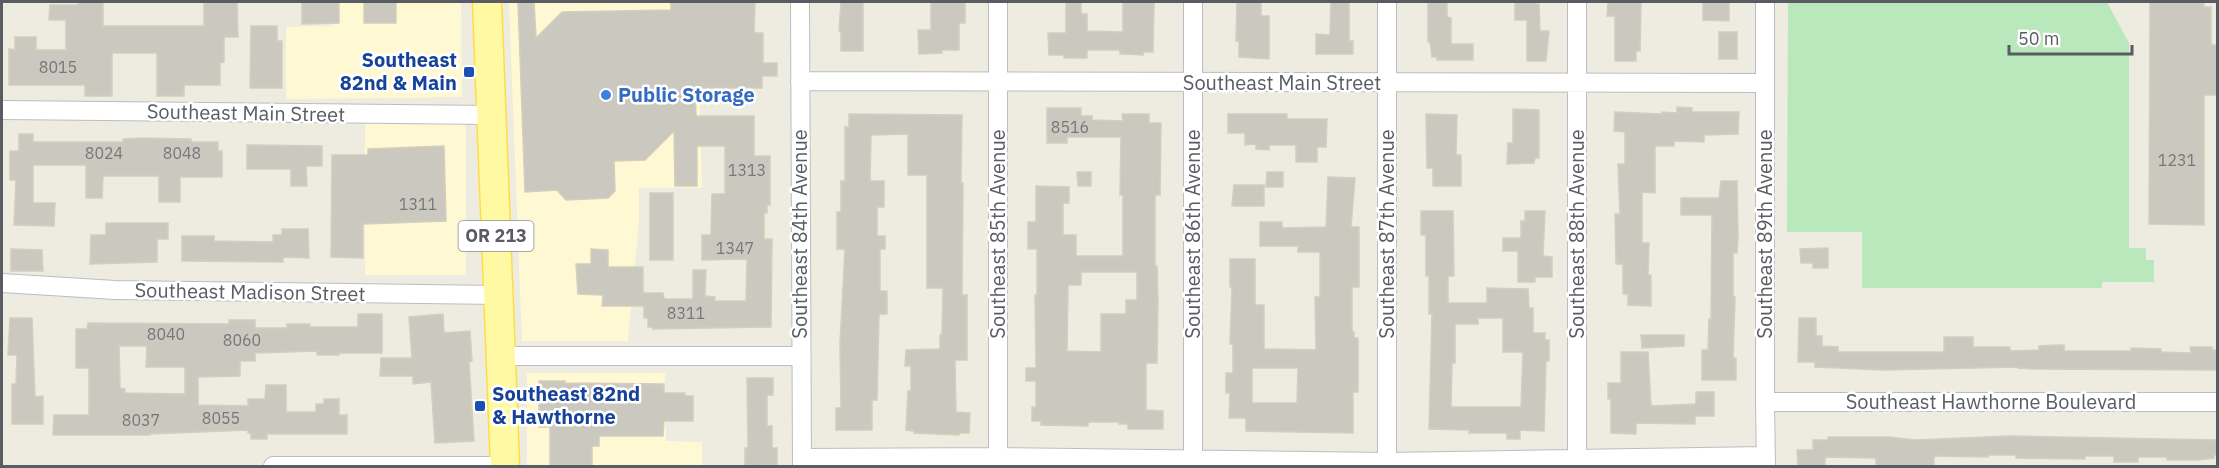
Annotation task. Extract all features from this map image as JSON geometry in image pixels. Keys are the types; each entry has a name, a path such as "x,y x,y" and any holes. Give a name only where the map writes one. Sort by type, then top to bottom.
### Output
{"main road":[{"name":"OR 213","path":"487,2 505,466"}],"street":[{"name":"Southeast 84th Avenue","path":"800,2 802,462"},
{"name":"Southeast 85th Avenue","path":"998,2 998,462"},
{"name":"Southeast 86th Avenue","path":"1193,2 1193,463"},
{"name":"Southeast 87th Avenue","path":"1387,464 1388,2"},
{"name":"Southeast 88th Avenue","path":"1577,2 1577,463"},
{"name":"Southeast 89th Avenue","path":"1765,2 1766,461"},
{"name":"Southeast Main Street","path":"800,81 1765,83"},
{"name":"Southeast Main Street","path":"2,110 491,115"},
{"name":"Southeast Madison Street","path":"2,283 115,290 498,295"},
{"path":"500,357 800,356"},
{"name":"Southeast Hawthorne Boulevard","path":"1765,402 2217,402"},
{"path":"802,462 1387,464 1766,461"},
{"path":"273,466 505,466"}],"shaded area":[{"path":"332,2 461,2 462,97 286,99 286,27 332,26"},
{"name":"Public Storage","path":"509,2 697,2 702,188 639,188 639,221 628,341 522,341"},
{"path":"365,124 466,124 466,275 365,275"},
{"path":"527,373 665,373 666,441 702,442 702,466 527,466"}],"green space":[{"path":"1788,2 2107,2 2129,43 2129,248 2146,248 2146,260 2154,260 2154,282 2102,282 2102,288 1862,288 1862,232 1787,232"}],"building":[{"path":"78,2 103,2 103,26 204,26 204,2 237,2 238,37 224,37 224,62 220,63 220,85 184,85 184,96 157,96 157,53 112,53 112,96 85,96 85,85 9,85 9,49 15,50 15,37 36,37 36,50 66,50 66,20 49,20 50,5 78,5"},
{"path":"302,2 339,2 339,23 302,24"},
{"path":"364,2 396,2 396,23 364,23"},
{"path":"518,2 534,2 536,38 562,12 671,10 671,2 755,2 754,33 763,33 763,63 777,63 777,76 762,76 762,88 695,88 696,116 754,116 754,156 770,156 770,205 767,205 767,213 764,213 764,239 772,239 771,327 653,329 653,327 648,327 648,318 644,318 644,306 602,306 603,295 578,294 576,264 591,264 591,249 608,250 608,267 643,267 643,293 663,293 664,299 693,299 693,270 706,270 705,296 715,297 714,301 746,301 747,259 702,260 702,235 711,235 712,194 725,194 725,146 697,146 697,186 675,186 674,131 645,160 614,161 615,191 608,198 566,200 557,190 525,192"},
{"path":"841,2 863,2 863,51 841,51 841,31 839,31"},
{"path":"931,2 965,2 965,23 959,23 959,50 919,54 918,30 931,30"},
{"path":"1066,2 1081,2 1081,14 1087,14 1087,31 1123,32 1123,2 1154,2 1153,52 1143,52 1143,55 1120,54 1120,50 1087,50 1087,58 1064,58 1064,55 1049,55 1048,33 1066,33"},
{"path":"1237,2 1261,2 1261,16 1269,16 1269,59 1239,57 1239,41 1236,41"},
{"path":"1331,2 1349,2 1349,41 1353,41 1353,54 1316,54 1316,34 1330,35"},
{"path":"1428,2 1447,2 1447,17 1451,18 1451,44 1473,44 1473,60 1437,60 1437,57 1432,57 1430,42 1428,42"},
{"path":"1515,2 1539,4 1540,31 1549,31 1546,61 1527,61 1527,20 1515,20"},
{"path":"1608,2 1641,2 1640,51 1636,51 1636,61 1615,61 1615,16 1607,16"},
{"path":"1703,2 1729,2 1729,21 1703,20"},
{"path":"2150,2 2204,2 2204,7 2211,7 2211,45 2217,45 2217,95 2204,95 2204,225 2149,224"},
{"path":"251,26 277,26 277,41 282,41 282,88 250,88"},
{"path":"1719,32 1737,32 1737,59 1719,59"},
{"path":"1677,107 1692,108 1692,112 1739,112 1738,134 1704,135 1704,142 1674,141 1674,146 1655,146 1655,193 1642,192 1642,243 1649,243 1648,275 1651,275 1651,306 1628,305 1628,294 1623,294 1623,264 1616,264 1615,214 1620,214 1618,164 1625,164 1625,132 1614,131 1615,112 1677,113"},
{"path":"1047,108 1081,108 1081,116 1092,116 1092,120 1123,121 1122,114 1149,114 1149,123 1161,123 1160,195 1155,195 1157,363 1146,363 1146,410 1163,411 1163,429 1128,429 1128,424 1119,424 1119,422 1088,422 1088,426 1041,425 1041,421 1032,421 1032,407 1036,407 1036,381 1026,381 1026,368 1036,368 1037,249 1028,249 1028,222 1036,222 1036,186 1069,187 1069,203 1063,203 1063,235 1076,235 1076,256 1123,256 1123,195 1120,195 1121,137 1067,137 1067,143 1047,143","holes":["1081,272 1137,272 1137,300 1126,300 1126,314 1101,314 1101,352 1067,351 1068,285 1081,285"]},
{"path":"1513,109 1539,110 1539,158 1535,158 1534,163 1507,164 1508,143 1513,143"},
{"path":"849,114 962,115 962,295 967,295 967,360 955,360 956,412 970,413 969,433 959,433 959,435 914,433 914,431 906,430 908,391 911,391 911,366 905,366 906,350 940,349 943,288 927,288 927,175 908,175 908,134 871,135 870,181 884,181 884,207 877,207 877,236 885,236 885,249 880,249 880,291 887,291 887,314 879,314 877,400 872,400 872,430 836,430 836,408 841,408 840,344 845,249 837,249 837,212 841,212 841,181 845,181 845,127 849,127"},
{"path":"1228,114 1287,114 1287,119 1327,119 1326,147 1317,147 1317,162 1296,162 1296,145 1269,145 1269,150 1256,149 1256,144 1245,145 1245,133 1228,133"},
{"path":"1426,114 1457,115 1456,155 1461,155 1461,186 1433,186 1433,168 1427,168"},
{"path":"19,134 33,134 33,142 123,142 123,139 142,138 218,142 218,151 222,151 222,177 180,177 180,202 159,202 159,176 103,176 102,198 86,198 86,165 33,165 33,203 55,203 54,226 14,225 16,180 10,180 10,151 19,151"},
{"path":"247,145 322,146 322,166 306,166 307,186 291,186 291,169 247,169"},
{"path":"444,146 446,221 363,224 363,258 331,257 332,155 368,155 368,149"},
{"path":"1077,172 1091,172 1091,186 1078,186"},
{"path":"1267,172 1283,172 1283,187 1266,187"},
{"path":"1328,177 1355,178 1351,227 1359,227 1359,287 1352,287 1352,332 1354,332 1354,338 1358,338 1358,392 1353,392 1353,433 1246,431 1246,418 1229,418 1230,393 1226,393 1226,373 1233,373 1233,344 1230,344 1232,287 1230,287 1230,259 1255,259 1255,305 1264,305 1264,349 1316,350 1315,297 1320,297 1320,252 1298,252 1298,246 1260,246 1260,222 1282,222 1282,228 1326,227","holes":["1252,368 1298,368 1297,403 1252,403"]},
{"path":"1721,181 1737,181 1738,237 1737,253 1733,253 1733,297 1735,297 1733,358 1736,358 1736,380 1702,380 1702,350 1708,350 1709,319 1711,319 1712,215 1681,215 1681,198 1719,198"},
{"path":"1234,185 1264,185 1264,206 1232,206"},
{"path":"650,193 673,193 673,260 650,260"},
{"path":"1421,211 1453,211 1454,276 1448,276 1448,303 1487,303 1487,288 1528,289 1529,308 1533,308 1533,333 1545,333 1545,340 1549,340 1549,361 1546,361 1544,431 1520,430 1520,439 1507,439 1507,433 1469,433 1469,430 1429,429 1432,314 1429,314 1429,276 1426,276 1426,235 1421,235","holes":["1478,318 1503,318 1503,352 1523,352 1521,407 1451,407 1452,363 1455,363 1455,324 1478,324"]},
{"path":"1525,211 1545,211 1543,256 1552,257 1552,277 1535,277 1535,282 1518,282 1518,251 1503,251 1503,238 1521,238 1521,221 1525,221"},
{"path":"106,223 168,223 168,239 157,239 157,262 90,264 91,235 106,235"},
{"path":"282,229 308,229 309,258 283,257 283,262 182,261 182,236 214,236 214,241 273,242 273,235 282,235"},
{"path":"1828,248 1828,268 1813,268 1813,263 1801,263 1800,249"},
{"path":"11,249 42,250 43,271 11,271"},
{"path":"358,314 382,314 382,353 317,355 317,351 255,353 255,361 240,361 240,376 198,377 198,405 248,406 248,399 265,399 266,385 286,385 286,412 316,412 316,404 324,404 324,399 339,399 339,415 347,415 347,434 267,434 267,439 251,439 251,433 248,433 248,430 150,435 53,435 54,415 89,415 89,368 76,368 76,329 87,329 88,323 229,324 229,320 255,320 255,328 287,328 287,324 310,324 310,327 358,327","holes":["119,346 147,346 146,367 185,367 185,394 125,393 125,389 120,388"]},
{"path":"443,314 444,333 470,331 472,361 469,362 474,441 435,443 431,382 413,384 413,376 380,376 381,358 412,358 409,317"},
{"path":"10,318 32,318 35,397 43,396 43,424 12,424 12,384 16,384 17,355 8,355"},
{"path":"1799,318 1816,318 1816,336 1822,336 1822,346 1838,347 1838,352 1944,352 1944,337 1973,337 1973,347 2010,347 2010,351 2039,350 2039,346 2064,345 2064,351 2131,351 2131,348 2191,353 2190,347 2212,347 2212,350 2217,350 2217,370 2018,367 1884,370 1815,367 1815,362 1798,362"},
{"path":"1641,335 1684,335 1684,346 1642,348"},
{"path":"1621,352 1648,352 1651,406 1696,404 1696,392 1714,392 1714,416 1695,416 1695,424 1636,423 1636,434 1611,433 1611,399 1608,399 1608,383 1621,383"},
{"path":"747,378 773,378 773,395 767,395 767,426 772,426 772,448 777,448 777,465 745,466 745,448 748,448"},
{"path":"539,381 664,384 664,393 685,393 685,396 693,396 693,421 664,421 663,436 599,436 599,446 592,446 592,465 550,465 550,427 539,427"},
{"path":"2009,436 2217,440 2217,455 2214,455 2214,458 2198,460 2138,457 2138,462 2114,462 2114,456 2085,456 2085,459 2016,458 2016,455 1934,456 1934,466 1876,466 1876,458 1825,457 1825,466 1798,466 1797,450 1813,450 1813,440 1828,440 1828,437 1889,437 1915,440"}],"place":[{"name":"Southeast 82nd & Main","path":"469,72"},
{"name":"Public Storage","path":"606,95"},
{"name":"Southeast 82nd & Hawthorne","path":"480,406"}]}
